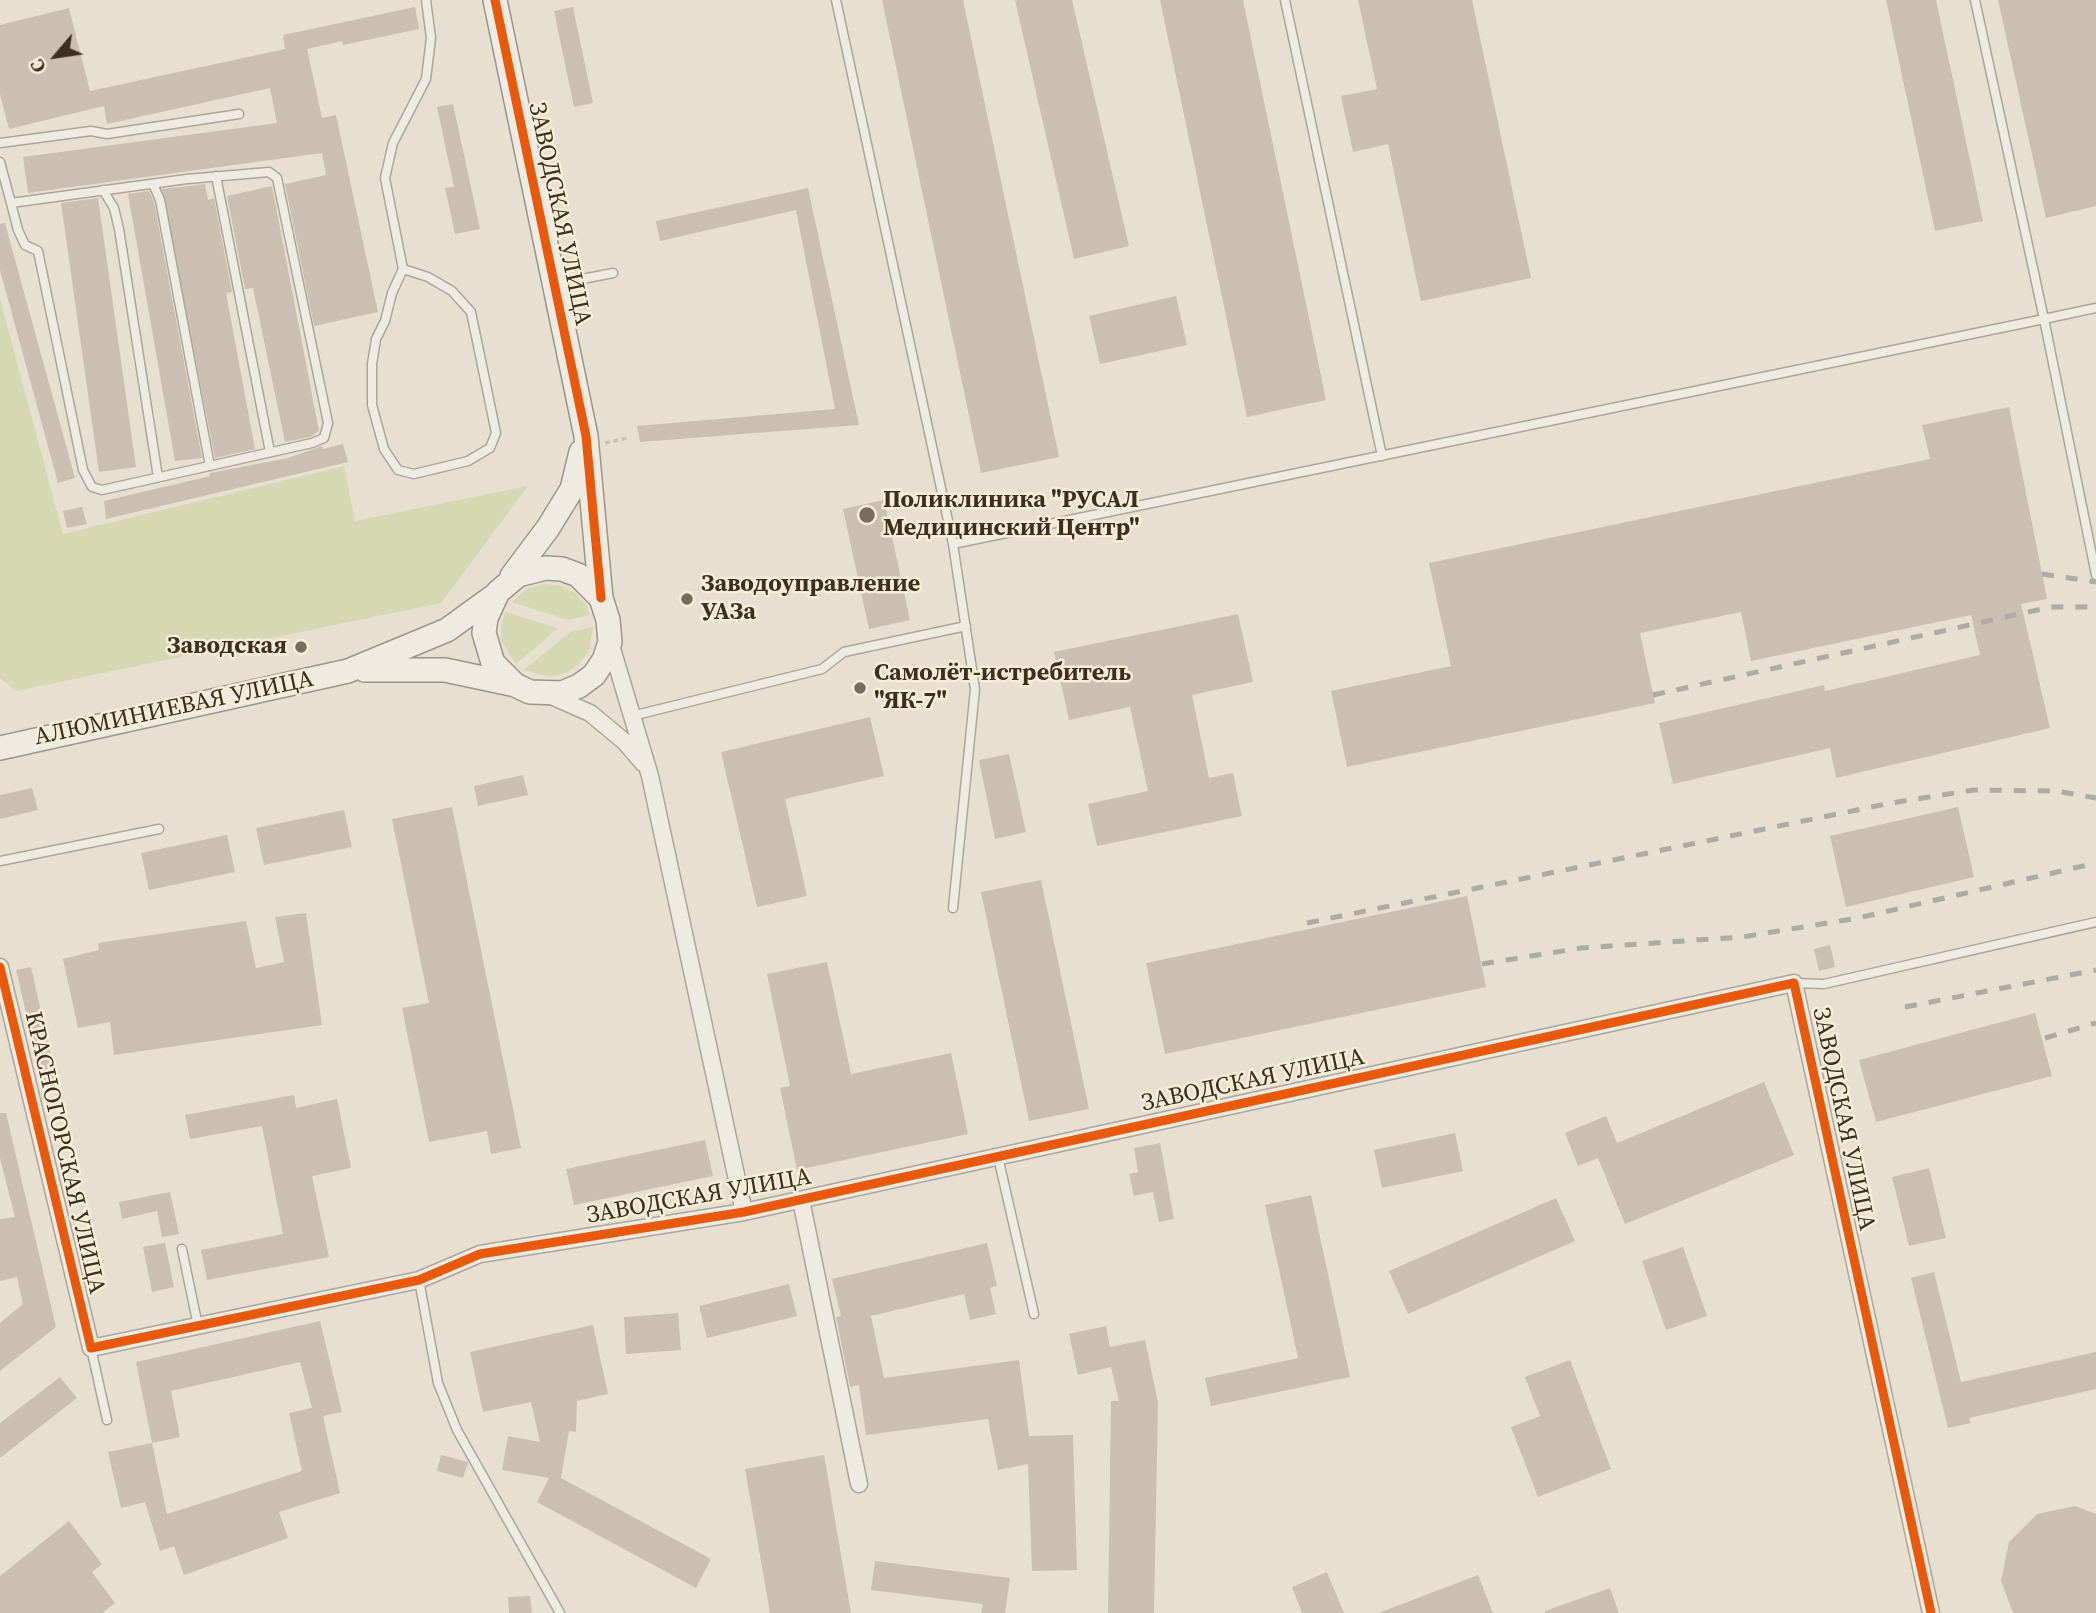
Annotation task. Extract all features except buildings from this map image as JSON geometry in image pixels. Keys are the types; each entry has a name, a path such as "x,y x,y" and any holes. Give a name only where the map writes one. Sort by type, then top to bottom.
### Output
{"main road":[{"name":"ЗАВОДСКАЯ УЛИЦА","path":"495,0 586,436 601,597"},
{"path":"515,685 493,663 487,649 486,618 503,587 532,551 572,489 586,436"},
{"path":"562,569 584,580 601,597 608,620 610,642 604,660 594,675 579,686 546,694 445,670 348,671 447,630 530,570 562,569"},
{"name":"АЛЮМИНИЕВАЯ УЛИЦА","path":"0,748 348,671"}],"street":[{"name":"ЗАВОДСКАЯ УЛИЦА","path":"610,642 650,774 744,1212"},
{"path":"546,694 573,704 606,726 625,742 650,774"},
{"name":"КРАСНОГОРСКАЯ УЛИЦА","path":"1,972 91,1348"},
{"name":"ЗАВОДСКАЯ УЛИЦА","path":"91,1348 419,1280 480,1254 744,1212 1794,983 1931,1613"},
{"path":"801,1200 859,1484"}],"lane":[{"path":"403,269 428,277 452,291 471,312 496,433 490,447 468,461 414,474 398,470 384,449 372,405 372,364 376,339 403,269 385,177 393,143 426,79 431,38 426,0"},
{"path":"836,0 953,544 975,689 953,908"},
{"path":"1285,0 1382,456"},
{"path":"1975,0 2096,575"},
{"path":"0,143 91,131 107,134 239,114"},
{"path":"0,162 11,203 25,245 38,251 83,470 92,487 102,489 270,453 324,438 328,423 277,178 268,172 216,176 11,203"},
{"path":"216,176 270,453"},
{"path":"153,184 160,200 210,466"},
{"path":"103,190 114,208 119,229 158,477"},
{"path":"554,284 613,273"},
{"path":"953,544 2096,308"},
{"path":"632,716 822,669 844,652 965,626"},
{"path":"0,861 159,829"},
{"path":"1794,983 1824,984 2096,922"},
{"path":"998,1157 1034,1314"},
{"path":"182,1249 198,1326"},
{"path":"419,1280 438,1383 457,1430 560,1613"},
{"path":"91,1348 107,1420"}],"green space":[{"path":"0,299 63,534 344,466 355,521 528,486 441,603 16,691 0,678"},
{"path":"544,584 560,586 575,593 586,605 590,615 568,620 512,602 528,588"},
{"path":"505,612 558,628 516,664 502,642 501,626"},
{"path":"593,627 589,651 579,664 566,673 550,677 524,670 570,632"}],"railway":[{"path":"2042,574 2096,582"},
{"path":"1653,695 2051,607 2096,607"},
{"path":"1307,923 1891,803 1974,790 2056,791 2096,798"},
{"path":"1482,964 1581,948 1742,937 1858,918 2096,863"},
{"path":"1905,1007 2096,970"},
{"path":"2045,1038 2096,1023"}],"cycle path":[{"path":"495,0 586,436 601,598"},
{"path":"0,967 91,1348 419,1280 480,1254 744,1212 1794,983 1931,1613"}],"place":[{"name":"Поликлиника \"РУСАЛ Медицинский Центр\"","path":"867,515"},
{"name":"Заводоуправление УАЗа","path":"687,599"},
{"name":"Заводская","path":"301,647"},
{"name":"Самолёт-истребитель \"ЯК-7\"","path":"860,688"}]}
